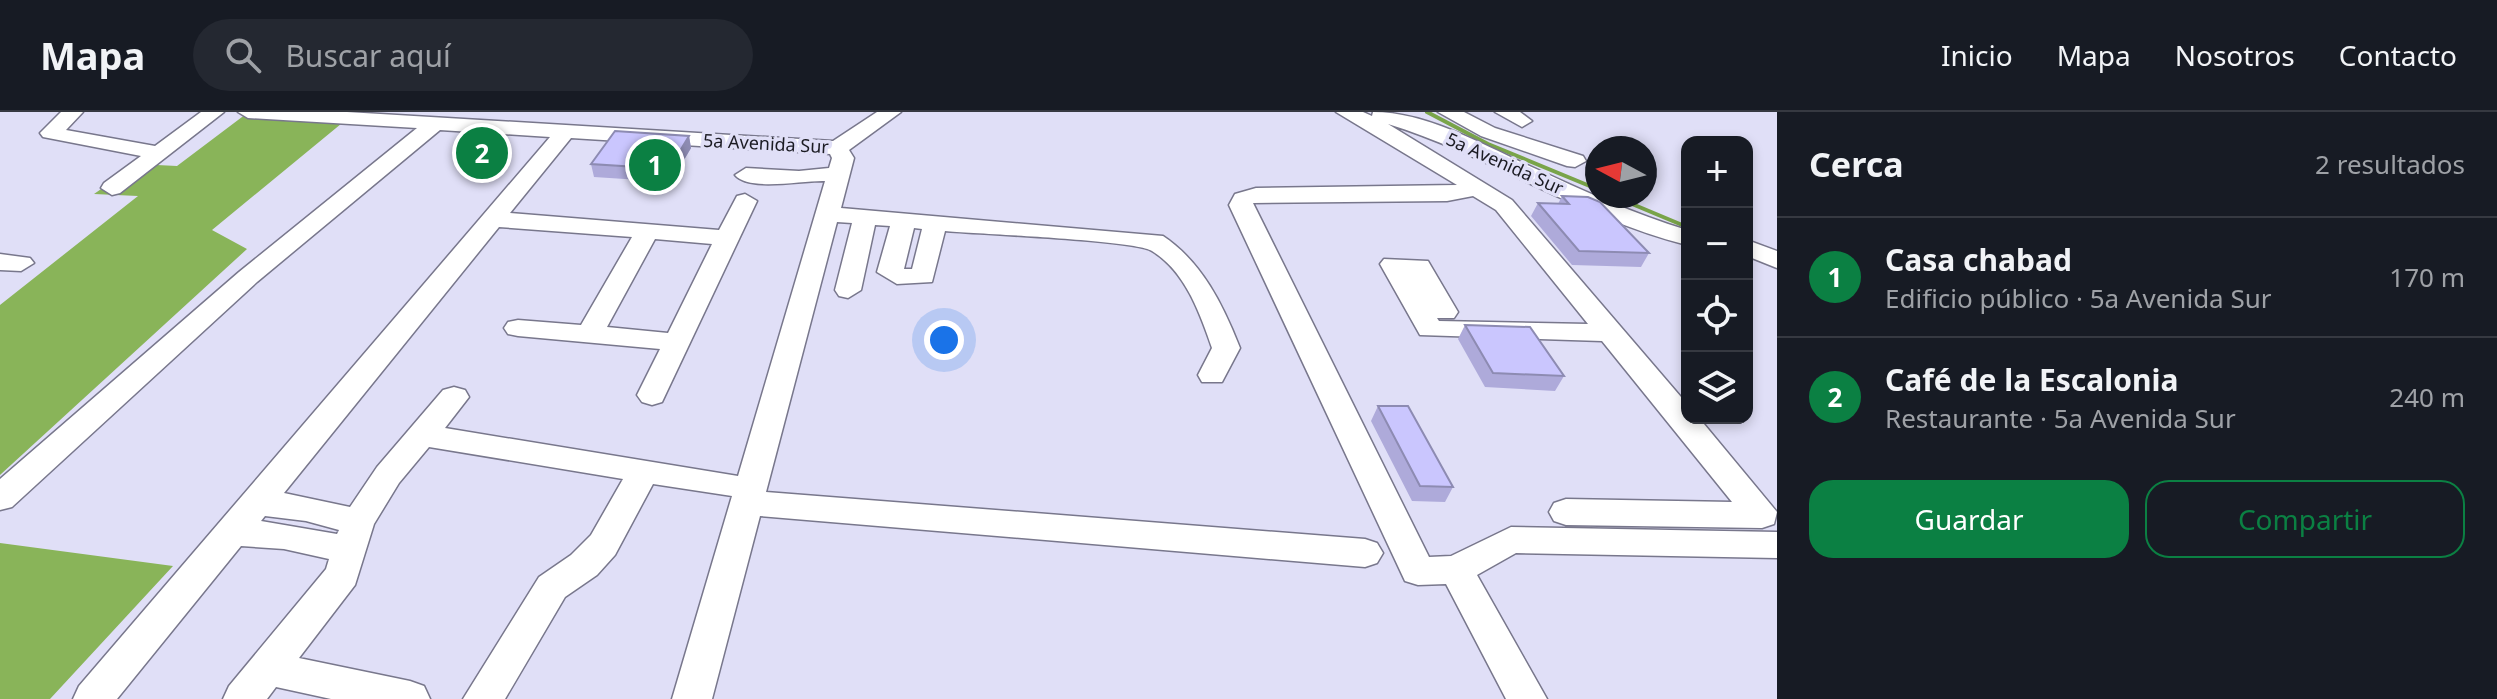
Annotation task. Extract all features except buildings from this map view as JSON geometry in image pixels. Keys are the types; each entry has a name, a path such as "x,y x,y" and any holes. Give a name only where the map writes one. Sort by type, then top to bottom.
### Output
{"street":[{"path":"73,112 50,133 158,153"},
{"path":"112,188 214,112"},
{"name":"5a Avenida Sur","path":"248,112 565,132 836,159 891,112"},
{"path":"1346,112 1379,127 1504,205 1762,515 1566,512"},
{"name":"5a Avenida Sur","path":"1366,112 1440,134 1621,215 1681,236"},
{"path":"1448,112 1488,132 1575,161"},
{"path":"0,498 248,277 435,124"},
{"path":"93,699 565,132"},
{"path":"652,395 727,238 749,178 800,178 836,159"},
{"path":"692,699 738,494 827,214 836,159"},
{"path":"1478,188 1447,194 1256,195 1243,199 1241,205 1418,571 1456,570 1511,540 1777,545"},
{"path":"827,214 1145,240 1162,246 1211,305 1226,348 1212,375"},
{"path":"848,290 865,217"},
{"path":"494,219 727,238"},
{"path":"904,220 890,272 897,276 923,277 935,223"},
{"path":"589,334 648,231"},
{"path":"1753,250 1777,260"},
{"path":"1438,321 1604,325"},
{"path":"518,328 678,342"},
{"path":"243,699 342,575 353,536 388,475 454,397"},
{"path":"422,435 644,471 738,494 1365,553"},
{"path":"483,699 552,587 584,565 603,545 644,471"},
{"path":"258,503 306,508 353,536"},
{"path":"232,532 353,536"},
{"path":"1456,570 1527,699"},
{"path":"268,668 410,699"}],"green space":[{"path":"246,114 347,119 212,230 247,249 0,475 0,305 138,196 94,194 137,164 177,166"},
{"path":"0,543 173,566 50,699 0,699"}],"waterway":[{"path":"1427,112 1488,144 1585,184"},
{"path":"1642,208 1681,224"}],"place":[{"name":"Café de la Escalonia","path":"482,153"},
{"name":"Casa chabad","path":"655,165"}]}
